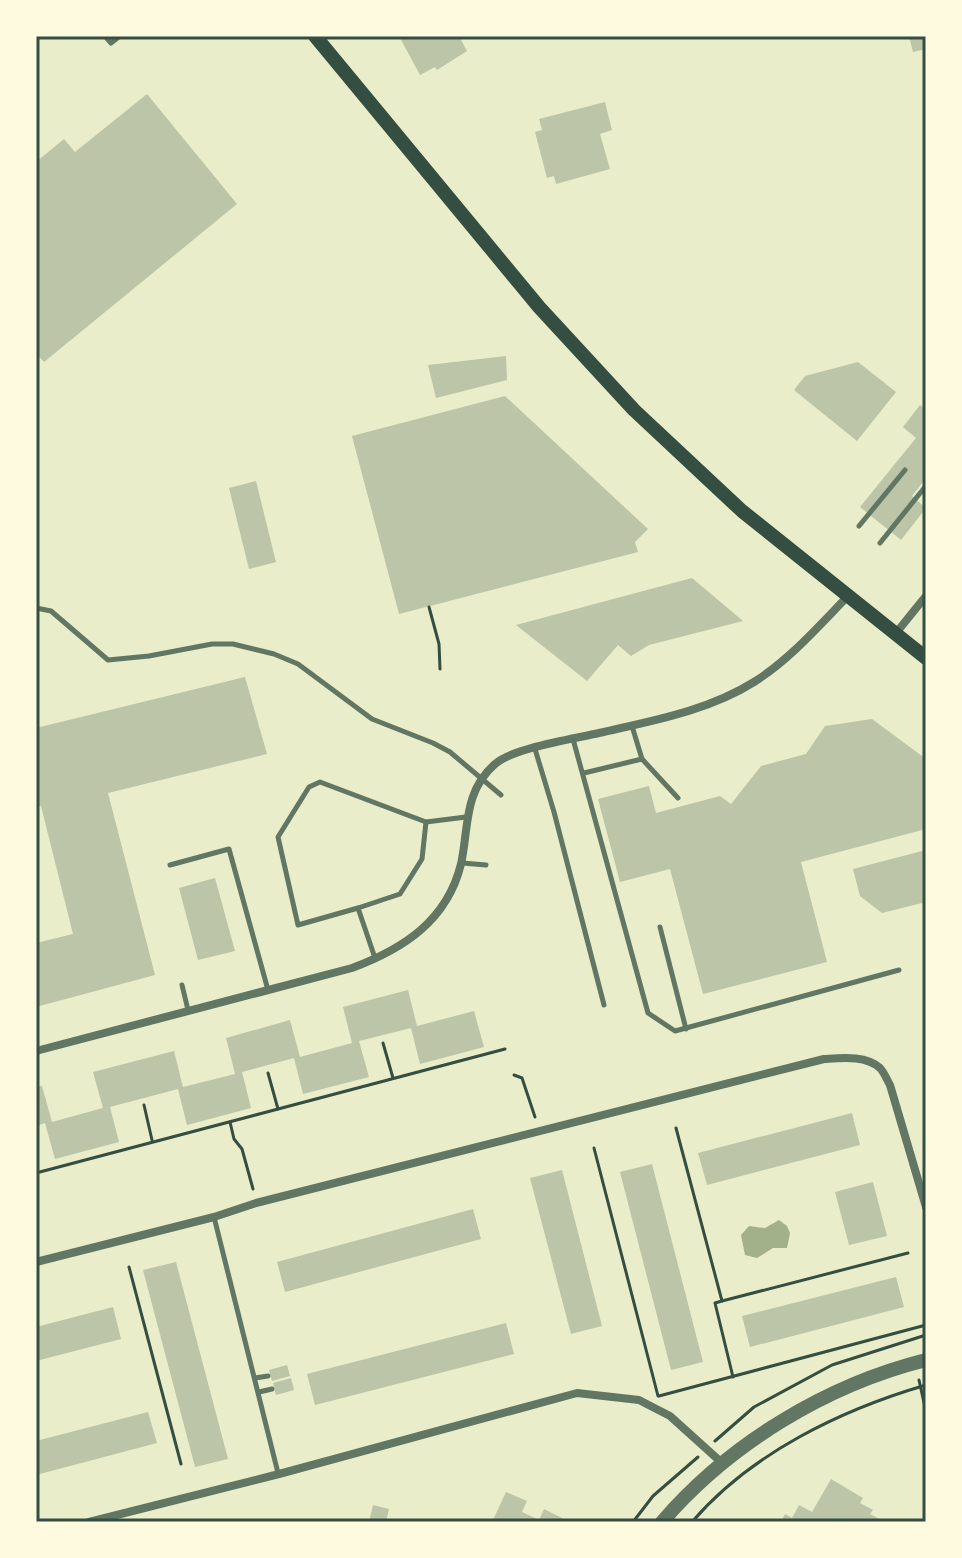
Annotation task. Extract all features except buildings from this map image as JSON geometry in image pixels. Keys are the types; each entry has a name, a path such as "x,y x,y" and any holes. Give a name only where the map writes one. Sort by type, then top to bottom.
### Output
{"main road":[{"path":"315,36 539,307 634,410 742,511 926,658"}],"street":[{"path":"896,633 926,596"},
{"path":"36,1051 375,959 412,939 439,912 453,889 461,863 471,797 496,763 535,749 708,704 752,683 780,664 847,597"},
{"path":"36,1262 824,1059 863,1060 880,1068 890,1085 926,1207"},
{"path":"662,1522 721,1462 807,1408 869,1379 926,1360"},
{"path":"89,1522 577,1393 624,1396 655,1407 689,1432 721,1462"}],"lane":[{"path":"105,36 111,43 120,36"},
{"path":"859,526 905,470"},
{"path":"880,543 925,487"},
{"path":"36,608 51,611 108,660 212,644 233,644 274,654 298,664 372,719 450,752 501,795"},
{"path":"632,725 642,759 678,798"},
{"path":"573,739 648,1013 675,1031 899,970"},
{"path":"535,749 604,1005"},
{"path":"584,773 642,759"},
{"path":"426,822 422,859 400,894 298,925 278,837 309,787 320,782 426,822 466,817"},
{"path":"170,865 229,849 268,990"},
{"path":"461,863 486,865"},
{"path":"358,908 375,959"},
{"path":"660,927 686,1029"},
{"path":"182,985 188,1010"},
{"path":"214,1217 279,1474"},
{"path":"255,1378 268,1376"},
{"path":"259,1392 272,1389"}],"path":[{"path":"429,607 439,644 440,669"},
{"path":"383,1043 394,1079"},
{"path":"36,1173 505,1049"},
{"path":"268,1073 278,1109"},
{"path":"514,1075 522,1078 532,1107"},
{"path":"144,1105 153,1142"},
{"path":"230,1122 250,1179"},
{"path":"676,1128 722,1301"},
{"path":"594,1148 658,1396 655,1407"},
{"path":"733,1377 715,1303 908,1253"},
{"path":"129,1267 181,1464"},
{"path":"658,1396 926,1325"},
{"path":"905,1331 910,1349"},
{"path":"919,1380 923,1386 926,1412"},
{"path":"692,1522 704,1507 752,1468 828,1421 923,1386"}],"shaded area":[{"path":"779,1220 790,1233 787,1248 773,1248 757,1258 745,1255 741,1235 749,1226 765,1228"}]}
